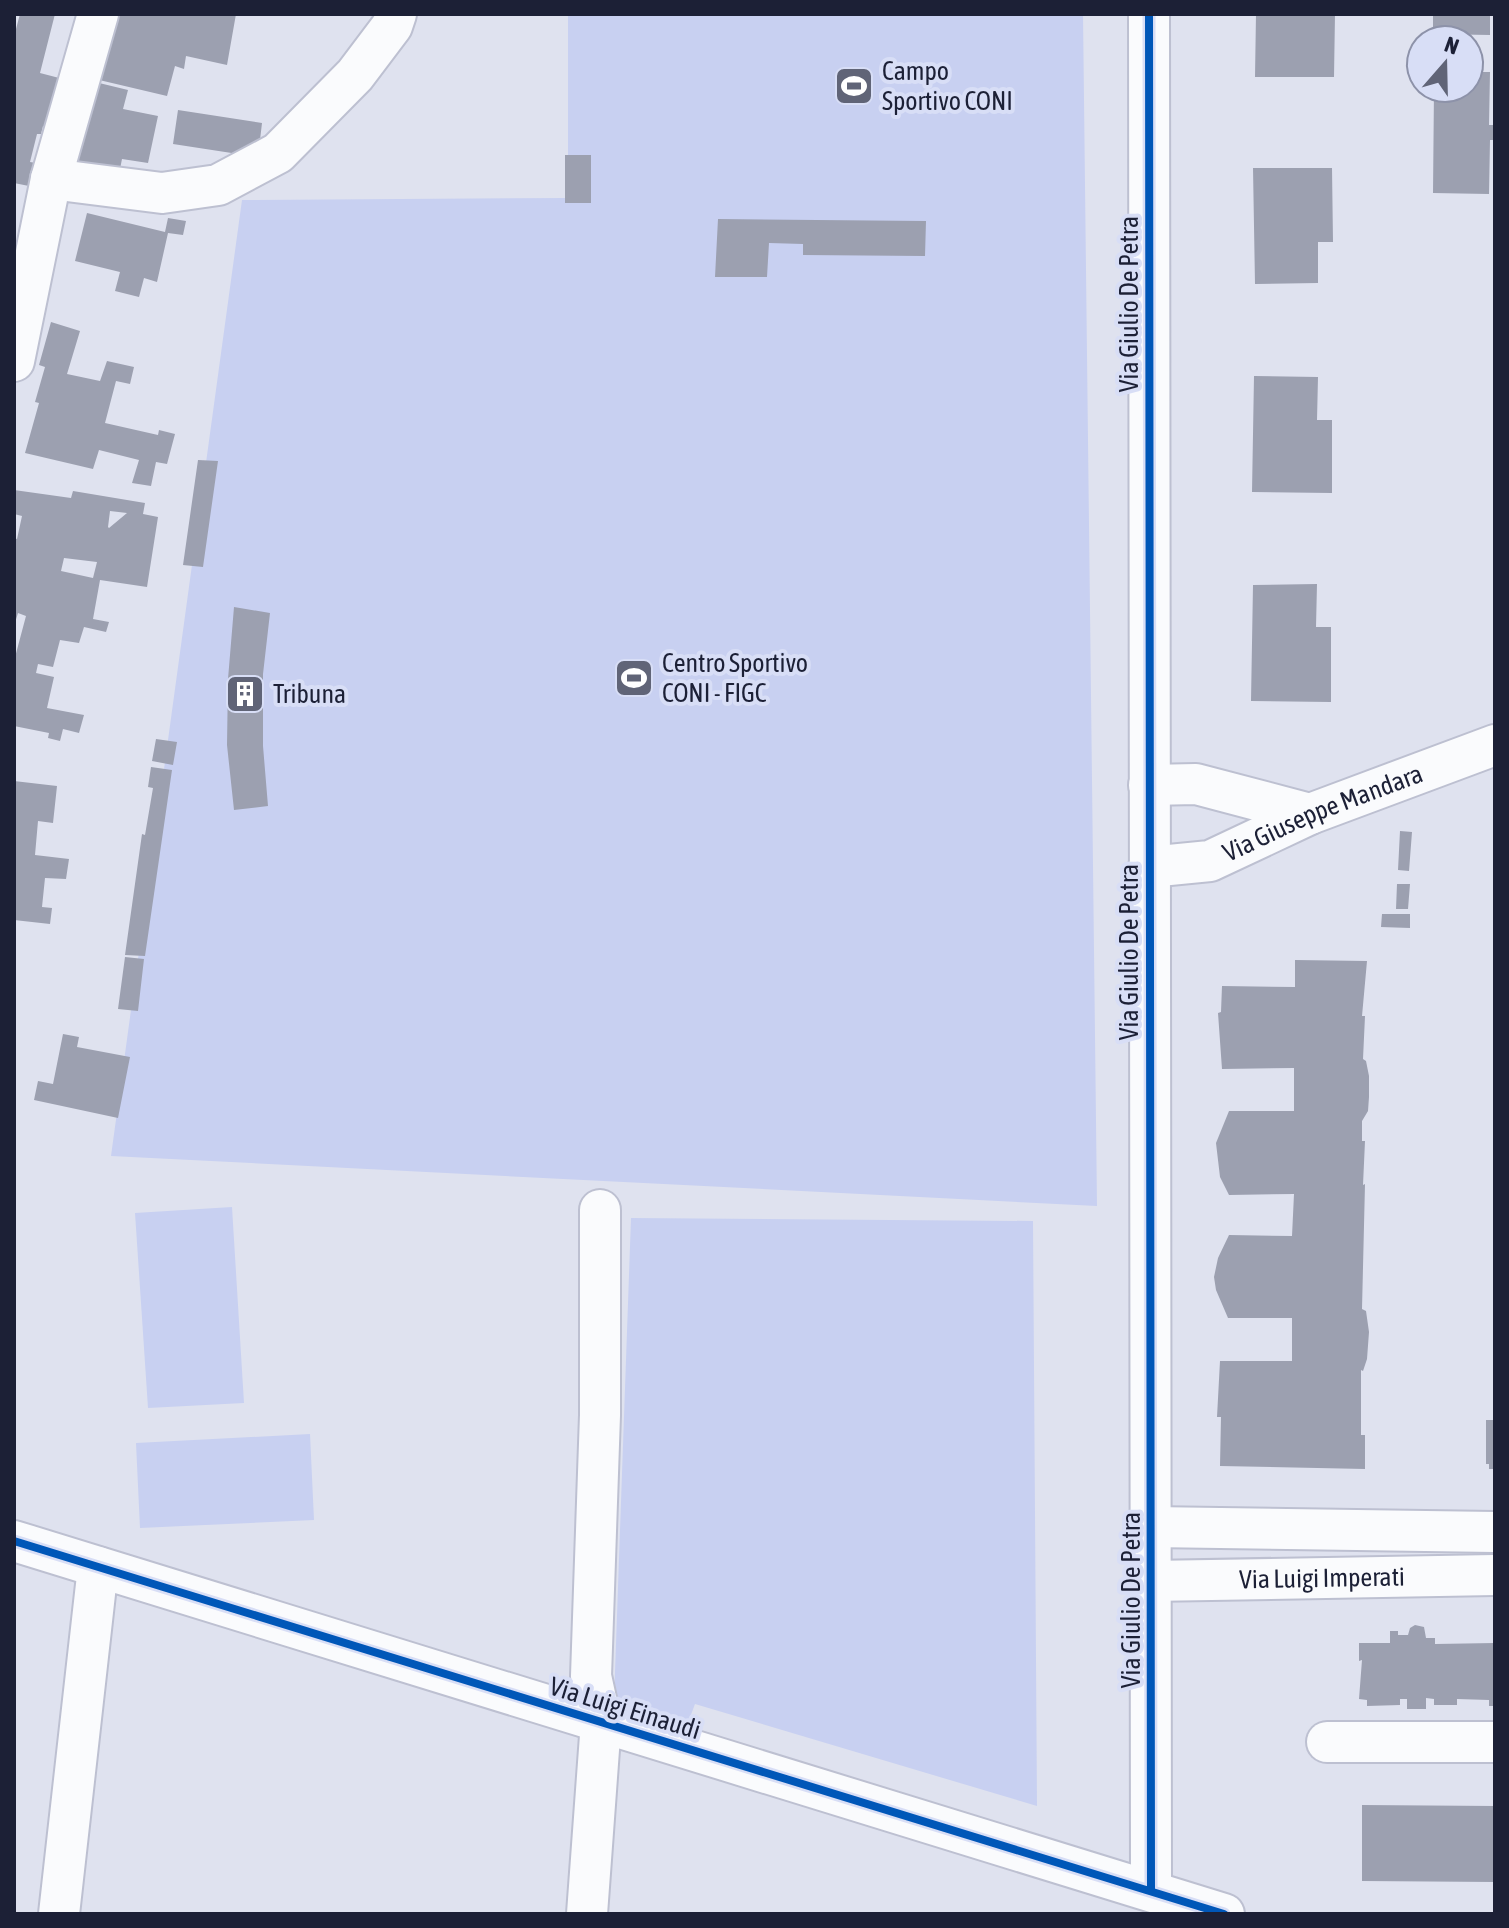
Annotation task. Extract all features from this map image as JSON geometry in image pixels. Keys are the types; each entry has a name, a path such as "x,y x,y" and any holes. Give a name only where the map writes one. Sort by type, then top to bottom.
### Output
{"street":[{"path":"14,361 51,179 98,14"},
{"path":"51,179 162,193 218,185 278,153 355,75 392,26 396,14"},
{"name":"Via Giulio De Petra","path":"1149,14 1151,1890"},
{"name":"Via Giuseppe Mandara","path":"1149,867 1210,861 1310,814 1495,745"},
{"path":"1149,785 1196,784 1310,814"},
{"path":"587,1914 601,1722 591,1676 600,1415 600,1210"},
{"name":"Via Luigi Imperati","path":"1151,1527 1495,1532"},
{"name":"Via Luigi Einaudi","path":"14,1541 1224,1914"},
{"path":"59,1914 98,1567"},
{"name":"Via Luigi Imperati","path":"1150,1581 1495,1575"},
{"path":"1327,1742 1495,1742"}],"shaded area":[{"name":"Centro Sportivo CONI - FIGC","path":"568,14 1083,14 1097,1206 111,1156 242,200 568,198"},
{"path":"232,1207 244,1403 148,1408 135,1213"},
{"path":"631,1218 1033,1221 1037,1806 695,1704 686,1728 614,1701"},
{"path":"310,1434 314,1520 140,1528 136,1443"}],"building":[{"path":"20,14 55,14 40,73 63,79 49,128 43,126 41,134 37,134 30,162 36,163 29,186 14,183 14,28"},
{"path":"108,14 236,14 227,65 186,56 184,69 175,66 167,96 95,79"},
{"path":"1256,14 1335,14 1334,77 1255,77"},
{"path":"1433,14 1490,14 1490,35 1485,35 1485,24 1433,24"},
{"path":"1485,72 1490,72 1489,125 1495,125 1495,140 1490,140 1489,194 1433,193 1434,104 1485,104"},
{"path":"95,82 128,90 123,109 158,116 148,163 122,159 119,174 76,169"},
{"path":"178,110 262,123 258,157 173,144"},
{"path":"565,155 591,155 591,203 565,203"},
{"path":"1253,168 1332,168 1333,242 1318,242 1318,283 1255,284"},
{"path":"87,213 165,232 168,218 186,221 183,235 168,233 157,282 144,278 139,297 115,291 120,272 75,261"},
{"path":"718,219 926,221 925,256 803,255 803,244 769,243 767,277 715,277"},
{"path":"51,322 80,331 67,374 100,381 107,361 134,367 130,384 116,381 105,423 158,435 159,430 175,434 167,464 156,462 151,486 132,483 139,460 99,450 93,469 25,453 39,403 35,402 45,367 39,365"},
{"path":"1254,376 1318,377 1317,420 1332,420 1332,493 1252,492"},
{"path":"198,460 218,461 203,567 183,565"},
{"path":"14,490 71,498 73,491 145,503 143,514 158,517 147,587 100,580 93,619 109,622 106,632 84,627 79,643 60,640 53,667 38,664 36,673 54,677 47,708 84,715 79,733 63,729 60,741 48,738 49,733 14,726 14,661 26,616 18,613 14,626 14,538 17,539 22,516 14,514","holes":["110,511 127,513 109,528","64,558 97,562 93,578 61,571"]},
{"path":"1317,584 1316,627 1331,627 1331,702 1251,701 1253,585"},
{"name":"Tribuna","path":"234,607 270,613 263,674 263,746 268,806 234,810 227,745"},
{"path":"156,739 177,742 173,765 152,761"},
{"path":"151,767 172,770 145,956 125,955 142,834 145,835 153,788 148,787"},
{"path":"14,781 57,786 53,823 38,821 35,855 69,859 66,879 45,878 42,907 52,908 50,924 14,920"},
{"path":"1400,831 1412,832 1409,871 1398,870"},
{"path":"1397,884 1410,884 1408,909 1396,909"},
{"path":"1382,914 1410,914 1410,928 1381,927"},
{"path":"125,957 144,959 138,1011 118,1009"},
{"path":"1295,960 1367,961 1362,1016 1365,1016 1363,1059 1369,1076 1368,1111 1362,1121 1365,1184 1362,1309 1366,1311 1369,1332 1367,1359 1361,1370 1361,1435 1365,1435 1365,1469 1220,1466 1221,1417 1217,1417 1220,1361 1292,1361 1292,1318 1228,1318 1216,1290 1214,1277 1218,1258 1229,1235 1292,1236 1294,1194 1229,1195 1220,1177 1216,1143 1229,1111 1294,1111 1294,1068 1222,1069 1218,1013 1221,1012 1222,986 1295,987"},
{"path":"63,1034 79,1037 77,1047 130,1057 118,1118 34,1100 38,1081 53,1084"},
{"path":"1486,1420 1495,1420 1495,1469 1489,1469 1489,1464 1486,1464"},
{"path":"1415,1625 1424,1627 1426,1638 1435,1638 1435,1644 1495,1643 1495,1706 1489,1706 1489,1700 1457,1699 1457,1705 1434,1705 1434,1699 1426,1698 1426,1709 1407,1709 1407,1699 1400,1699 1400,1705 1367,1706 1367,1700 1359,1699 1362,1660 1359,1661 1359,1643 1390,1643 1390,1631 1408,1635"},
{"path":"1362,1805 1495,1806 1495,1882 1362,1881"}],"cycle path":[{"path":"1149,14 1151,1890"},
{"path":"14,1541 1224,1914"}],"place":[{"name":"Campo Sportivo CONI","path":"854,86"},
{"name":"Centro Sportivo CONI - FIGC","path":"634,678"},
{"name":"Tribuna","path":"245,694"}]}
